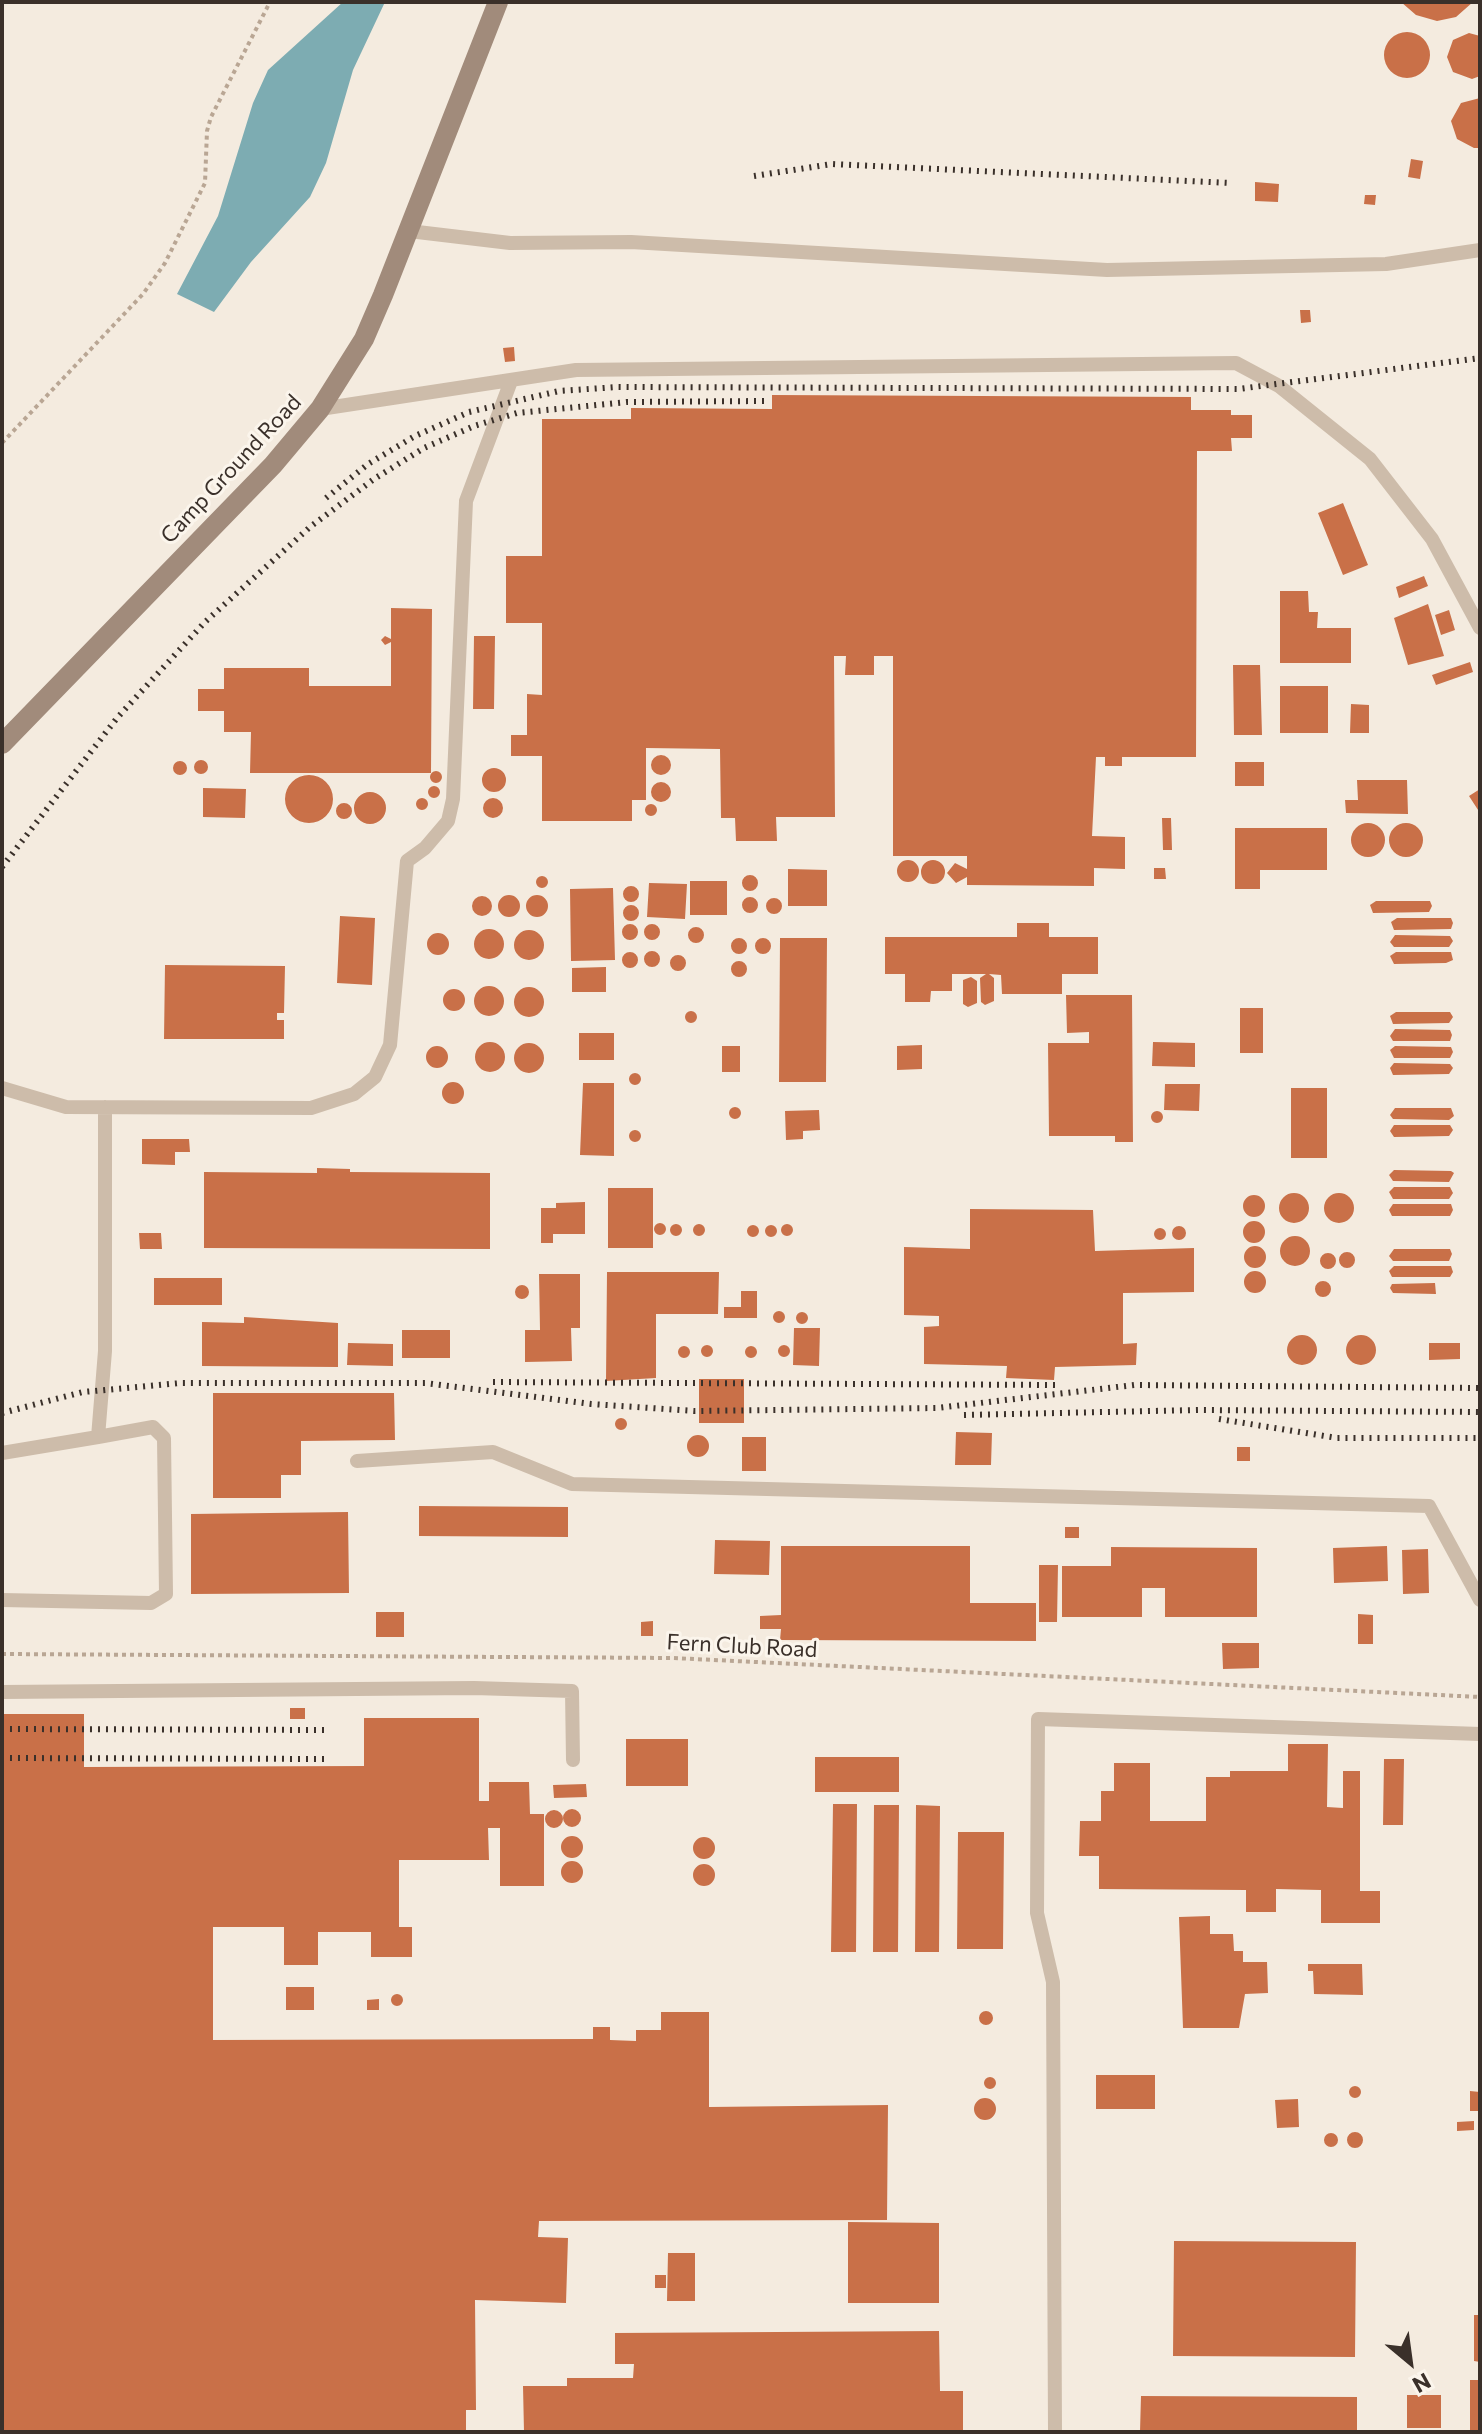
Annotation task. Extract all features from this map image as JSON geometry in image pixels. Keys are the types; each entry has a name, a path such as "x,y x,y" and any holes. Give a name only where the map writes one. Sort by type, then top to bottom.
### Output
{"street":[{"name":"Camp Ground Road","path":"2,744 273,465 320,409 364,339 498,2"}],"lane":[{"path":"409,231 510,243 631,242 1107,270 1372,264 1480,250"},
{"path":"320,409 576,370 1236,363 1279,386 1370,459 1432,539 1480,628"},
{"path":"2,1088 66,1107 311,1108 354,1094 375,1077 390,1045 407,861 425,848 448,821 453,799 466,501 511,381"},
{"path":"98,1437 105,1351 105,1107"},
{"path":"2,1453 153,1427 164,1438 166,1594 151,1603 2,1600"},
{"path":"357,1461 493,1452 572,1484 1429,1506 1480,1600"},
{"path":"2,1692 458,1688 572,1691 573,1760"},
{"path":"1055,2432 1053,1982 1037,1913 1038,1719 1480,1734"}],"path":[{"path":"2,443 143,294 165,263 205,183 207,131 211,117 270,2"},
{"name":"Fern Club Road","path":"2,1654 673,1658 1480,1697"}],"water":[{"path":"343,2 385,2 353,70 326,163 310,197 251,262 214,312 177,294 218,216 253,103 268,70"}],"building":[{"path":"1401,2 1473,2 1456,17 1437,21 1416,15"},
{"path":"1407,32 1423,39 1430,55 1423,71 1407,78 1391,71 1384,55 1391,39"},
{"path":"1469,33 1480,36 1480,76 1472,79 1453,72 1447,57 1453,40"},
{"path":"1480,98 1480,148 1474,148 1457,139 1451,121 1461,103"},
{"path":"1411,159 1423,161 1420,179 1408,177"},
{"path":"1255,182 1279,184 1278,202 1255,201"},
{"path":"1365,195 1376,195 1375,205 1364,204"},
{"path":"1300,310 1310,310 1311,322 1301,323"},
{"path":"514,347 515,361 505,362 503,348"},
{"path":"772,395 1191,397 1191,410 1231,410 1231,415 1252,415 1252,438 1231,438 1232,451 1197,451 1196,757 1122,757 1122,766 1105,766 1105,757 1096,757 1092,836 1125,837 1125,869 1094,868 1094,886 967,885 967,877 956,883 947,873 955,863 967,869 967,856 893,856 893,656 874,656 874,675 845,675 846,656 834,656 835,817 776,817 777,841 736,841 735,818 721,818 720,749 646,748 646,800 632,800 632,821 542,821 542,756 511,756 511,735 527,735 527,694 542,695 542,623 506,623 506,556 542,556 542,419 631,419 631,408 772,409"},
{"path":"1343,503 1368,565 1343,575 1318,513"},
{"path":"1424,576 1428,586 1399,598 1396,587"},
{"path":"1280,591 1308,591 1309,612 1318,612 1317,628 1351,628 1351,663 1280,663"},
{"path":"1428,604 1444,656 1408,665 1394,618"},
{"path":"391,608 432,609 431,773 250,773 251,732 224,732 224,711 198,711 198,689 224,689 224,668 309,668 309,686 391,686 391,642 385,645 381,640 385,636 391,639"},
{"path":"1449,610 1455,630 1441,635 1435,615"},
{"path":"474,636 495,636 494,709 473,709"},
{"path":"1470,662 1473,672 1436,685 1432,675"},
{"path":"1233,665 1260,665 1262,735 1234,735"},
{"path":"1280,686 1328,686 1328,733 1280,733"},
{"path":"1351,704 1369,705 1369,733 1350,733"},
{"path":"657,755 665,755 671,765 665,775 657,775 651,769 651,761"},
{"path":"201,760 208,767 201,774 194,767"},
{"path":"180,761 187,768 180,775 173,768"},
{"path":"1235,762 1264,762 1264,786 1235,786"},
{"path":"494,768 502,772 506,780 502,788 494,792 486,788 482,780 486,772"},
{"path":"436,771 442,777 436,783 430,777"},
{"path":"309,775 326,782 333,799 326,816 309,823 292,816 285,799 292,782"},
{"path":"1357,780 1407,780 1408,814 1346,813 1345,800 1358,800"},
{"path":"657,782 665,782 671,792 665,802 657,802 651,796 651,788"},
{"path":"434,786 440,792 434,798 428,792"},
{"path":"203,788 246,789 245,818 203,817"},
{"path":"1480,789 1480,813 1469,796"},
{"path":"370,792 381,797 386,808 381,819 370,824 359,819 354,808 359,797"},
{"path":"422,798 428,804 422,810 416,804"},
{"path":"493,798 500,801 503,808 500,815 493,818 486,815 483,808 486,801"},
{"path":"344,803 350,805 350,817 344,819 338,817 336,811 338,805"},
{"path":"646,805 656,805 656,815 646,815"},
{"path":"1162,818 1171,818 1172,850 1163,850"},
{"path":"1368,823 1380,828 1385,840 1380,852 1368,857 1356,852 1351,840 1356,828"},
{"path":"1406,823 1418,828 1423,840 1418,852 1406,857 1394,852 1389,840 1394,828"},
{"path":"1235,828 1327,828 1327,870 1260,870 1260,889 1235,889"},
{"path":"908,860 916,863 919,871 916,879 908,882 900,879 897,871 900,863"},
{"path":"933,860 942,863 945,872 942,881 933,884 924,881 921,872 924,863"},
{"path":"1154,868 1165,868 1166,879 1154,879"},
{"path":"788,869 827,870 827,906 788,906"},
{"path":"747,875 753,875 758,883 756,889 747,891 742,886 742,880"},
{"path":"542,876 548,882 542,888 536,882"},
{"path":"690,881 727,881 727,915 690,915"},
{"path":"649,883 687,884 685,919 647,917"},
{"path":"628,886 634,886 639,894 637,900 628,902 623,897 623,891"},
{"path":"613,888 615,960 571,961 570,889"},
{"path":"509,895 517,898 520,906 517,914 509,917 501,914 498,906 501,898"},
{"path":"537,895 545,898 548,906 545,914 537,917 529,914 526,906 529,898"},
{"path":"482,896 489,899 492,906 489,913 482,916 475,913 472,906 475,899"},
{"path":"747,897 753,897 758,905 756,911 747,913 742,908 742,902"},
{"path":"771,898 777,898 782,906 780,912 771,914 766,909 766,903"},
{"path":"1376,901 1430,901 1432,906 1429,912 1373,913 1370,905"},
{"path":"628,905 634,905 639,913 637,919 628,921 623,916 623,910"},
{"path":"340,916 375,918 372,985 337,983"},
{"path":"1397,918 1451,918 1453,923 1451,929 1394,930 1391,922"},
{"path":"1017,923 1049,923 1049,937 1098,937 1098,974 1062,974 1062,994 1002,994 1001,975 989,974 994,978 994,1001 985,1005 981,1002 980,978 986,974 952,974 952,991 931,991 930,1002 905,1002 905,974 885,974 885,937 1017,937"},
{"path":"627,924 633,924 638,932 636,938 627,940 622,935 622,929"},
{"path":"649,924 655,924 660,932 658,938 649,940 644,935 644,929"},
{"path":"693,927 699,927 704,935 702,941 693,943 688,938 688,932"},
{"path":"489,929 495,930 503,938 503,950 495,958 489,959 483,958 475,950 474,944 475,938 483,930"},
{"path":"529,930 535,931 543,939 543,951 535,959 529,960 523,959 515,951 514,945 515,939 523,931"},
{"path":"438,933 446,936 449,944 446,952 438,955 430,952 427,944 430,936"},
{"path":"1395,935 1450,936 1453,941 1449,947 1394,947 1390,942"},
{"path":"736,938 742,938 747,946 745,952 736,954 731,949 731,943"},
{"path":"760,938 766,938 771,946 769,952 760,954 755,949 755,943"},
{"path":"780,938 827,938 826,1082 779,1082"},
{"path":"649,951 655,951 660,959 658,965 649,967 644,962 644,956"},
{"path":"627,952 633,952 638,960 636,966 627,968 622,963 622,957"},
{"path":"1396,952 1451,952 1453,960 1446,963 1394,964 1390,956"},
{"path":"675,955 681,955 686,963 684,969 675,971 670,966 670,960"},
{"path":"736,961 742,961 747,969 745,975 736,977 731,972 731,966"},
{"path":"165,965 285,966 284,1013 277,1013 277,1020 284,1020 284,1039 164,1039"},
{"path":"606,967 606,992 572,992 572,968"},
{"path":"971,977 977,981 977,1003 968,1007 963,1004 963,980"},
{"path":"489,986 495,987 503,995 503,1007 495,1015 489,1016 483,1015 475,1007 474,1001 475,995 483,987"},
{"path":"529,987 535,988 543,996 543,1008 535,1016 529,1017 523,1016 515,1008 514,1002 515,996 523,988"},
{"path":"454,989 462,992 465,1000 462,1008 454,1011 446,1008 443,1000 446,992"},
{"path":"1066,995 1132,995 1133,1142 1115,1142 1115,1136 1049,1136 1048,1043 1089,1043 1089,1032 1067,1033"},
{"path":"1240,1008 1263,1008 1263,1053 1240,1053"},
{"path":"686,1012 696,1012 696,1022 686,1022"},
{"path":"1396,1012 1450,1012 1453,1017 1449,1023 1393,1024 1390,1016"},
{"path":"1395,1029 1450,1030 1452,1035 1450,1041 1393,1041 1390,1036"},
{"path":"579,1033 614,1033 614,1060 579,1060"},
{"path":"490,1042 496,1043 504,1051 504,1063 496,1071 490,1072 484,1071 476,1063 475,1057 476,1051 484,1043"},
{"path":"1153,1042 1195,1043 1195,1067 1152,1066"},
{"path":"529,1043 535,1044 543,1052 543,1064 535,1072 529,1073 523,1072 515,1064 514,1058 515,1052 523,1044"},
{"path":"922,1045 922,1069 897,1070 897,1046"},
{"path":"437,1046 445,1049 448,1057 445,1065 437,1068 429,1065 426,1057 429,1049"},
{"path":"722,1046 740,1046 740,1072 722,1072"},
{"path":"1395,1046 1451,1047 1453,1052 1450,1058 1394,1058 1390,1050"},
{"path":"1394,1063 1450,1064 1453,1068 1449,1074 1393,1075 1390,1068"},
{"path":"630,1074 640,1074 640,1084 630,1084"},
{"path":"453,1082 461,1085 464,1093 461,1101 453,1104 445,1101 442,1093 445,1085"},
{"path":"583,1083 614,1083 614,1156 580,1155"},
{"path":"1165,1084 1200,1084 1199,1111 1164,1110"},
{"path":"1291,1088 1327,1088 1327,1158 1291,1158"},
{"path":"730,1108 740,1108 740,1118 730,1118"},
{"path":"1395,1108 1451,1108 1454,1116 1449,1120 1393,1119 1390,1115"},
{"path":"819,1110 820,1130 803,1131 803,1139 786,1140 785,1111"},
{"path":"1157,1111 1163,1117 1157,1123 1151,1117"},
{"path":"1394,1125 1450,1125 1453,1130 1449,1136 1394,1137 1390,1131"},
{"path":"630,1131 640,1131 640,1141 630,1141"},
{"path":"142,1139 189,1139 190,1152 175,1152 175,1165 142,1164"},
{"path":"317,1168 350,1169 350,1172 490,1173 490,1249 204,1248 204,1172 317,1173"},
{"path":"1394,1170 1454,1173 1449,1182 1393,1181 1389,1175"},
{"path":"1394,1187 1450,1187 1453,1193 1449,1199 1393,1199 1389,1192"},
{"path":"608,1188 653,1188 653,1248 608,1248"},
{"path":"1294,1193 1305,1197 1309,1208 1305,1219 1294,1223 1283,1219 1279,1208 1283,1197"},
{"path":"1339,1193 1350,1197 1354,1208 1350,1219 1339,1223 1328,1219 1324,1208 1328,1197"},
{"path":"1254,1195 1262,1198 1265,1206 1262,1214 1254,1217 1246,1214 1243,1206 1246,1198"},
{"path":"585,1202 585,1234 553,1234 553,1243 541,1243 541,1208 556,1208 556,1203"},
{"path":"1393,1204 1451,1204 1453,1210 1450,1216 1392,1216 1389,1210"},
{"path":"970,1209 1093,1210 1095,1251 1194,1248 1194,1292 1123,1293 1123,1344 1137,1343 1136,1365 1055,1367 1054,1380 1006,1378 1007,1366 924,1364 924,1327 939,1326 939,1316 904,1315 904,1247 970,1249"},
{"path":"1254,1221 1262,1224 1265,1232 1262,1240 1254,1243 1246,1240 1243,1232 1246,1224"},
{"path":"660,1223 666,1229 660,1235 654,1229"},
{"path":"676,1224 682,1230 676,1236 670,1230"},
{"path":"699,1224 705,1230 699,1236 693,1230"},
{"path":"787,1224 793,1230 787,1236 781,1230"},
{"path":"753,1225 759,1231 753,1237 747,1231"},
{"path":"771,1225 777,1231 771,1237 765,1231"},
{"path":"1179,1226 1186,1233 1179,1240 1172,1233"},
{"path":"1155,1229 1165,1229 1165,1239 1155,1239"},
{"path":"139,1233 161,1233 162,1249 140,1249"},
{"path":"1295,1236 1306,1240 1310,1251 1306,1262 1295,1266 1284,1262 1280,1251 1284,1240"},
{"path":"1255,1246 1263,1249 1266,1257 1263,1265 1255,1268 1247,1265 1244,1257 1247,1249"},
{"path":"1394,1249 1450,1249 1452,1254 1449,1261 1393,1261 1389,1256"},
{"path":"1347,1252 1355,1260 1347,1268 1339,1260"},
{"path":"1328,1253 1336,1261 1328,1269 1320,1261"},
{"path":"1394,1266 1451,1266 1453,1272 1450,1277 1392,1277 1389,1271"},
{"path":"1255,1271 1263,1274 1266,1282 1263,1290 1255,1293 1247,1290 1244,1282 1247,1274"},
{"path":"607,1272 719,1272 718,1314 656,1314 656,1378 606,1381"},
{"path":"539,1274 580,1274 580,1328 571,1328 572,1361 525,1362 525,1330 540,1330"},
{"path":"154,1278 222,1278 222,1305 154,1305"},
{"path":"1323,1281 1331,1289 1323,1297 1315,1289"},
{"path":"1435,1283 1436,1294 1393,1293 1390,1288 1392,1284"},
{"path":"522,1285 529,1292 522,1299 515,1292"},
{"path":"741,1291 757,1291 757,1318 724,1318 724,1307 741,1307"},
{"path":"779,1311 785,1317 779,1323 773,1317"},
{"path":"802,1312 808,1318 802,1324 796,1318"},
{"path":"244,1317 338,1323 338,1367 202,1366 202,1322 244,1323"},
{"path":"794,1328 820,1328 819,1366 793,1365"},
{"path":"402,1330 450,1330 450,1358 402,1358"},
{"path":"1302,1335 1313,1339 1317,1350 1313,1361 1302,1365 1291,1361 1287,1350 1291,1339"},
{"path":"1361,1335 1372,1339 1376,1350 1372,1361 1361,1365 1350,1361 1346,1350 1350,1339"},
{"path":"348,1343 393,1344 393,1366 347,1365"},
{"path":"1429,1343 1460,1343 1460,1359 1429,1360"},
{"path":"707,1345 713,1351 707,1357 701,1351"},
{"path":"684,1346 690,1352 684,1358 678,1352"},
{"path":"751,1346 757,1352 751,1358 745,1352"},
{"path":"779,1346 789,1346 789,1356 779,1356"},
{"path":"699,1379 744,1379 744,1423 699,1423"},
{"path":"213,1393 394,1393 395,1440 301,1441 301,1475 281,1475 281,1498 213,1498"},
{"path":"621,1418 627,1424 621,1430 615,1424"},
{"path":"956,1432 992,1433 991,1465 955,1465"},
{"path":"694,1435 702,1435 709,1446 702,1457 694,1457 687,1450 687,1442"},
{"path":"742,1437 766,1437 766,1471 742,1471"},
{"path":"1237,1447 1250,1447 1250,1461 1237,1461"},
{"path":"419,1506 568,1507 568,1537 419,1536"},
{"path":"348,1512 349,1593 191,1594 191,1514"},
{"path":"1065,1527 1079,1527 1079,1538 1065,1538"},
{"path":"715,1540 770,1541 769,1575 714,1574"},
{"path":"781,1546 970,1546 970,1603 1036,1603 1036,1641 780,1640 781,1629 760,1629 760,1616 781,1615"},
{"path":"1387,1546 1388,1581 1334,1583 1333,1548"},
{"path":"1111,1547 1257,1548 1257,1617 1165,1617 1165,1588 1142,1588 1142,1617 1062,1617 1062,1566 1111,1566"},
{"path":"1428,1549 1429,1593 1403,1594 1402,1550"},
{"path":"1039,1565 1058,1565 1057,1622 1039,1622"},
{"path":"376,1612 404,1612 404,1637 376,1637"},
{"path":"1358,1614 1373,1615 1373,1644 1358,1644"},
{"path":"653,1621 653,1636 641,1636 641,1622"},
{"path":"1222,1643 1259,1643 1259,1668 1223,1669"},
{"path":"290,1708 305,1708 305,1719 290,1719"},
{"path":"2,1714 84,1714 84,1767 364,1766 364,1718 479,1718 479,1801 489,1801 489,1782 529,1782 530,1814 544,1814 544,1886 500,1886 500,1828 488,1828 489,1860 399,1860 399,1927 412,1927 412,1957 371,1957 371,1932 318,1932 318,1965 284,1965 284,1927 213,1927 213,2040 593,2039 593,2027 610,2027 610,2040 636,2041 636,2030 661,2030 661,2012 709,2012 709,2107 888,2105 887,2220 539,2221 538,2237 568,2238 566,2303 475,2300 476,2410 466,2410 466,2432 2,2432"},
{"path":"626,1739 688,1739 688,1786 626,1786"},
{"path":"1288,1744 1328,1744 1327,1807 1343,1808 1343,1771 1360,1771 1360,1891 1380,1891 1380,1923 1321,1923 1321,1890 1276,1889 1276,1912 1246,1912 1246,1890 1099,1889 1099,1856 1079,1856 1080,1821 1101,1821 1101,1791 1114,1791 1114,1763 1150,1763 1150,1821 1206,1821 1206,1777 1230,1777 1230,1771 1288,1771"},
{"path":"815,1757 899,1757 899,1792 815,1792"},
{"path":"1384,1759 1404,1759 1403,1825 1383,1825"},
{"path":"586,1784 587,1797 554,1798 553,1785"},
{"path":"833,1804 857,1804 856,1952 831,1952"},
{"path":"874,1805 899,1805 898,1952 873,1952"},
{"path":"916,1805 940,1806 939,1952 915,1952"},
{"path":"572,1809 581,1818 572,1827 563,1818"},
{"path":"554,1810 563,1819 554,1828 545,1819"},
{"path":"958,1832 1004,1832 1003,1949 957,1949"},
{"path":"572,1836 580,1839 583,1847 580,1855 572,1858 564,1855 561,1847 564,1839"},
{"path":"704,1837 712,1840 715,1848 712,1856 704,1859 696,1856 693,1848 696,1840"},
{"path":"572,1861 580,1864 583,1872 580,1880 572,1883 564,1880 561,1872 564,1864"},
{"path":"704,1864 712,1867 715,1875 712,1883 704,1886 696,1883 693,1875 696,1867"},
{"path":"1210,1916 1210,1934 1233,1934 1234,1951 1243,1951 1243,1962 1267,1962 1268,1993 1245,1994 1239,2028 1183,2028 1179,1917"},
{"path":"1308,1964 1362,1964 1363,1995 1314,1994 1313,1971 1308,1971"},
{"path":"286,1987 314,1987 314,2010 286,2010"},
{"path":"397,1994 403,2000 397,2006 391,2000"},
{"path":"379,1999 379,2010 367,2010 367,2000"},
{"path":"986,2011 993,2018 986,2025 979,2018"},
{"path":"1096,2075 1155,2075 1155,2109 1096,2109"},
{"path":"990,2077 996,2083 990,2089 984,2083"},
{"path":"1355,2086 1361,2092 1355,2098 1349,2092"},
{"path":"1470,2091 1480,2092 1480,2111 1470,2111"},
{"path":"985,2098 993,2101 996,2109 993,2117 985,2120 977,2117 974,2109 977,2101"},
{"path":"1298,2099 1299,2127 1277,2128 1275,2100"},
{"path":"1474,2121 1474,2130 1457,2131 1457,2122"},
{"path":"1352,2132 1358,2132 1363,2140 1361,2146 1352,2148 1347,2143 1347,2137"},
{"path":"1331,2133 1338,2140 1331,2147 1324,2140"},
{"path":"848,2222 939,2223 939,2303 848,2303"},
{"path":"1174,2241 1356,2242 1355,2357 1173,2356"},
{"path":"668,2253 695,2253 695,2301 667,2301"},
{"path":"655,2275 666,2275 666,2288 655,2288"},
{"path":"1474,2315 1480,2315 1480,2362 1474,2361"},
{"path":"939,2331 940,2391 963,2391 963,2432 524,2432 523,2386 567,2386 567,2378 633,2378 634,2364 615,2364 615,2333"},
{"path":"1470,2380 1480,2380 1480,2432 1470,2432"},
{"path":"1407,2395 1441,2395 1441,2428 1407,2428"},
{"path":"1141,2396 1357,2397 1357,2432 1140,2432"}],"railway":[{"path":"754,176 832,164 1231,183"},
{"path":"326,498 368,464 415,436 469,412 559,391 618,387 1238,389 1480,358"},
{"path":"2,867 117,718 205,622 310,527 374,479 424,448 474,426 517,413 627,402 765,401"},
{"path":"493,1382 1057,1385"},
{"path":"2,1413 83,1392 181,1383 425,1383 591,1404 695,1411 937,1408 1134,1385 1480,1388"},
{"path":"964,1415 1199,1410 1480,1412"},
{"path":"1219,1419 1337,1438 1480,1438"},
{"path":"2,1729 329,1730"},
{"path":"2,1758 329,1759"}]}
